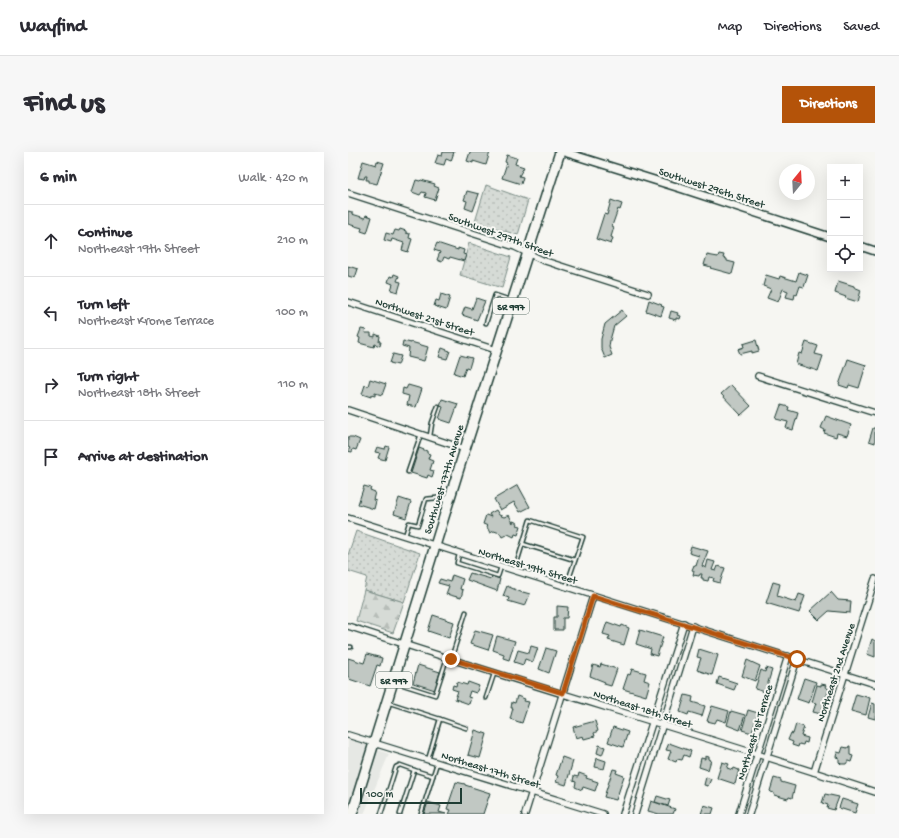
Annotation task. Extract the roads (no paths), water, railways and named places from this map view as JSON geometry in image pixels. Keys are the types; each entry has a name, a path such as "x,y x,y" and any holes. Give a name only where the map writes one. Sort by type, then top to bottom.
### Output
{"highway":[{"name":"Southwest 177th Avenue","path":"352,814 465,448 560,152"}],"street":[{"name":"Southwest 296th Street","path":"564,152 827,236"},
{"name":"Southwest 297th Street","path":"348,193 465,230 515,247 542,260 648,294"},
{"path":"863,247 875,251"},
{"name":"Northwest 21st Street","path":"348,302 496,350"},
{"path":"758,376 875,413"},
{"path":"348,410 465,448"},
{"name":"Northeast 19th Street","path":"348,518 875,684"},
{"name":"Northeast 2nd Avenue","path":"814,772 875,579"},
{"path":"525,814 593,596"},
{"path":"624,814 684,623"},
{"name":"Northeast 18th Street","path":"348,626 875,792"},
{"path":"635,814 693,626"},
{"name":"Northeast 1st Terrace","path":"739,814 788,656"},
{"name":"Northeast 1st Terrace","path":"749,814 797,659"},
{"name":"Northeast 17th Street","path":"348,735 603,814"}],"lane":[{"path":"486,323 495,295 512,300"},
{"path":"430,437 432,423 438,406"},
{"path":"408,472 421,434"},
{"path":"405,536 409,523 418,525 426,499 437,498 449,502"},
{"path":"514,571 530,520 583,537 566,587"},
{"path":"523,544 575,560"},
{"path":"459,554 456,563 498,576 501,567"},
{"path":"393,682 435,696 466,612"},
{"path":"486,698 494,673"},
{"path":"387,702 466,728"},
{"path":"428,760 440,719"},
{"path":"421,814 437,763"},
{"path":"381,814 396,767 400,765 433,776"},
{"path":"400,814 414,770"}]}
